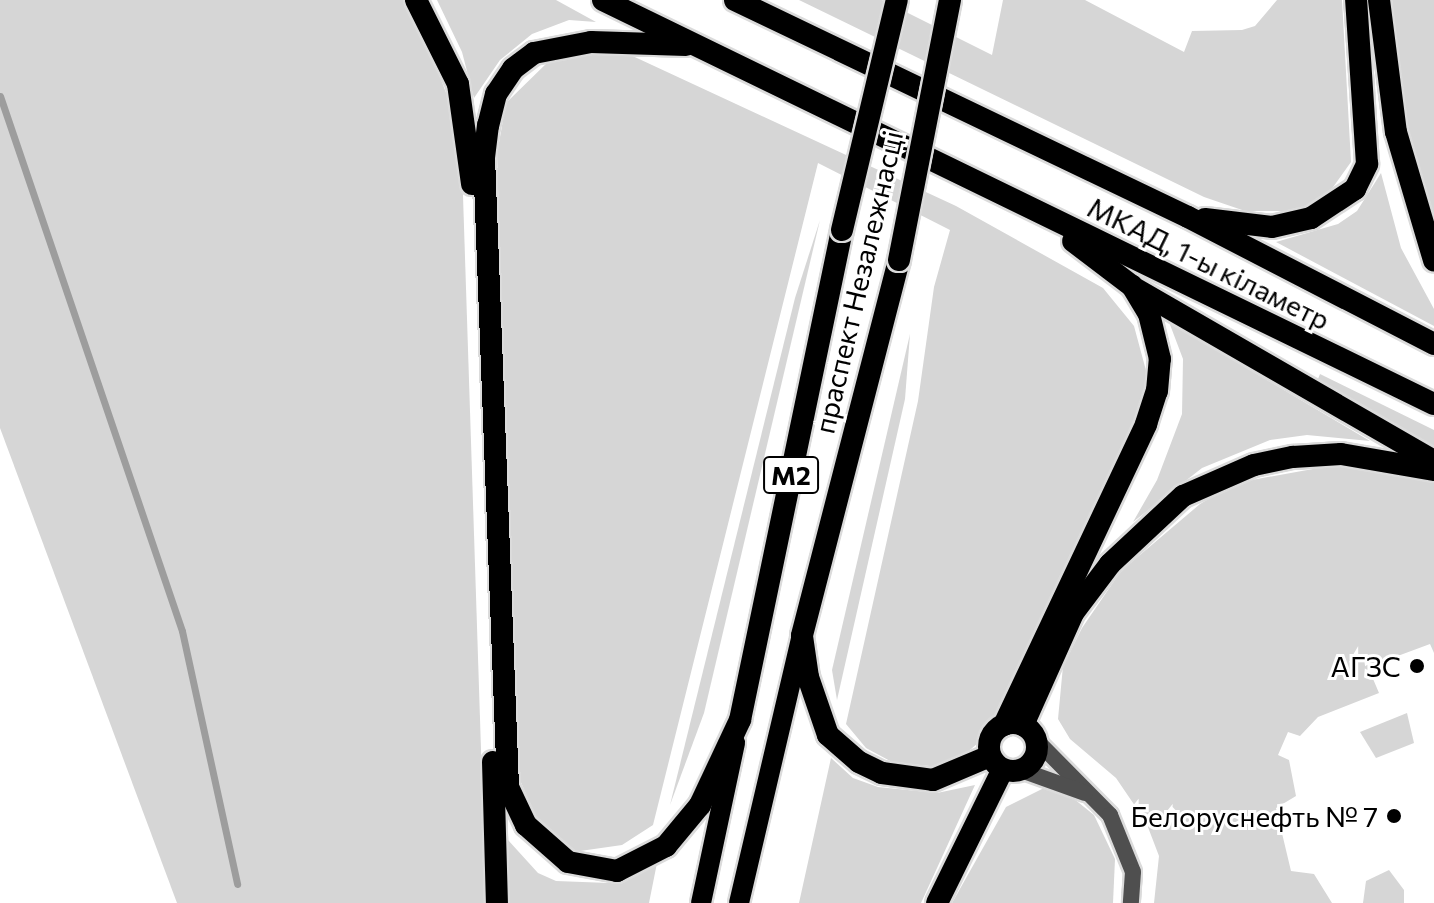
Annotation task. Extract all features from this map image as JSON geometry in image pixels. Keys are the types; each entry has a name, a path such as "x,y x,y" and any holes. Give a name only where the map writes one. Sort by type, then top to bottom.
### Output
{"highway":[{"path":"416,0 458,84 472,169 497,903"},
{"name":"МКАД, 1-ы кіламетр","path":"603,0 686,45 1434,404"},
{"name":"МКАД, 1-ы кіламетр","path":"735,0 1188,217 1434,344"},
{"name":"праспект Незалежнасці","path":"740,720 842,230 897,0"},
{"name":"праспект Незалежнасці","path":"802,636 899,260 950,0"},
{"path":"1188,217 1272,227 1311,218 1355,189 1367,164 1356,0"},
{"path":"1379,0 1396,132 1434,260"},
{"path":"686,45 591,42 534,53 513,69 496,94 488,125 484,157 508,787 526,825 545,846 568,862 617,871 666,846 700,805 740,720"},
{"path":"1037,213 1132,286 1434,461"},
{"path":"802,636 808,677 828,735 859,762 909,780 933,780 1035,757 1021,730 1157,391 1156,335 1132,286"},
{"path":"1021,730 1073,613 1110,564 1183,496 1254,465 1293,457 1341,454 1434,470"},
{"path":"1005,765 991,737 1021,730"},
{"path":"937,903 1005,765"}],"main road":[{"name":"праспект Незалежнасці","path":"739,903 802,636"},
{"name":"праспект Незалежнасці","path":"701,903 740,720"}],"street":[{"path":"1021,730 1098,799 1125,847 1133,872 1131,903"},
{"path":"1005,765 1098,799"}],"shaded area":[{"path":"0,0 404,0 423,33 455,116 462,165 486,903 177,903 0,428"},
{"path":"437,0 556,0 596,22 569,20 532,34 500,60 474,98 462,52"},
{"path":"799,0 882,0 992,55 1003,0 1085,0 1184,52 1192,31 1242,30 1255,26 1277,0 1342,0 1351,162 1326,197 1297,211 1245,211 1204,197"},
{"path":"1392,0 1434,0 1434,225 1408,146"},
{"path":"624,52 956,206 1103,288 1134,326 1148,378 1147,399 985,737 957,761 939,767 892,762 866,748 846,724 918,401 934,287 950,230 818,163 653,825 622,845 573,852 536,818 515,768 497,154 506,103 551,59"},
{"path":"1381,173 1401,248 1434,309 1434,326 1276,242 1338,224 1357,211"},
{"path":"820,220 704,713 670,805 795,298"},
{"path":"1169,322 1370,441 1307,435 1270,440 1202,468 1133,522 1157,480 1182,414 1183,359"},
{"path":"910,334 905,399 837,700 832,670"},
{"path":"1320,374 1434,430 1434,451 1318,379"},
{"path":"1346,463 1434,479 1434,653 1430,644 1368,667 1379,693 1318,717 1300,736 1288,732 1278,755 1289,760 1296,796 1276,808 1291,871 1314,874 1332,903 1154,903 1159,856 1146,822 1116,778 1070,739 1058,719 1063,666 1082,628 1121,571 1200,504 1235,483"},
{"path":"1407,713 1414,743 1376,758 1360,732"},
{"path":"831,758 853,778 878,787 937,793 975,785 921,903 799,903"},
{"path":"1046,787 1063,790 1094,815 1115,859 1113,903 952,903 1006,807"},
{"path":"507,839 538,873 556,881 609,883 657,863 649,903 508,903"},
{"path":"1389,870 1404,890 1404,903 1363,903 1366,881"}],"waterway":[{"path":"0,96 182,631 237,884"}],"place":[{"name":"АГЗС","path":"1417,666"},
{"name":"Белоруснефть № 7","path":"1394,816"}]}
